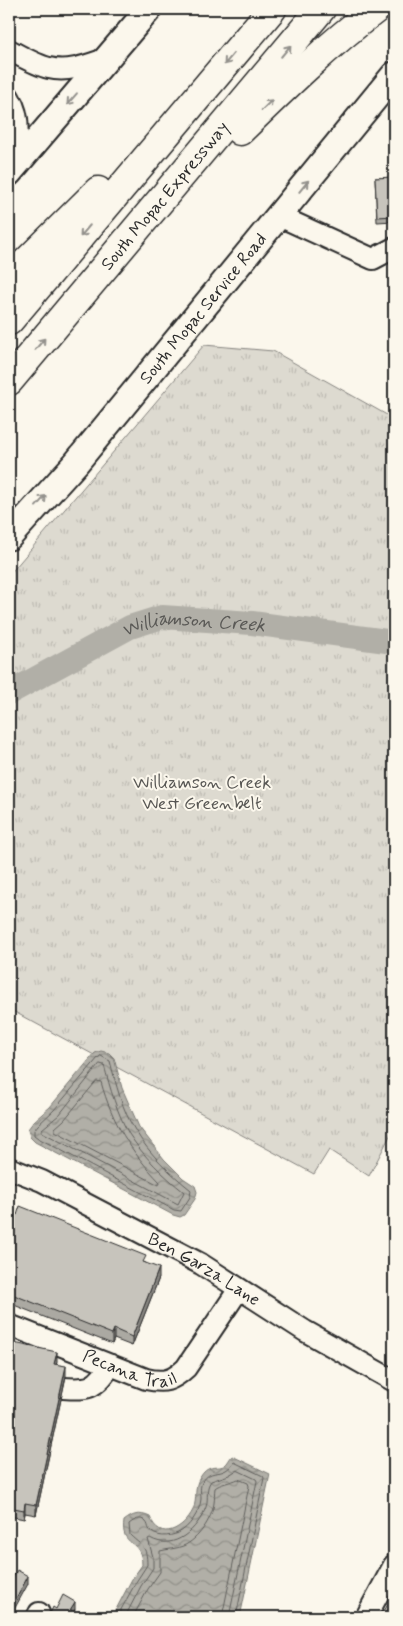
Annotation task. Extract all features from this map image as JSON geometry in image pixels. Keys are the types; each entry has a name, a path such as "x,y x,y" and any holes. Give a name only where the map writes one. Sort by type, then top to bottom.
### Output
{"highway":[{"path":"9,321 272,9"},
{"name":"South Mopac Expressway","path":"9,381 321,9"},
{"path":"177,182 233,138 342,34 376,9"},
{"path":"9,278 97,192 162,140"}],"main road":[{"path":"9,173 149,9"},
{"name":"South Mopac Service Road","path":"9,538 76,463 394,75"}],"street":[{"path":"9,50 49,68 62,70 84,66 108,58"},
{"path":"9,97 16,111 19,125 17,145 9,166"},
{"path":"279,216 373,259 394,248"},
{"name":"Ben Garza Lane","path":"9,1168 51,1185 201,1264 305,1331 394,1381"},
{"name":"Pecana Trail","path":"9,1325 146,1379 160,1382 179,1375 186,1368 239,1289"},
{"path":"63,1388 85,1389 100,1380 111,1365"},
{"path":"366,1617 394,1565"}],"green space":[{"name":"Williamson Creek West Greenbelt","path":"204,345 273,351 394,419 394,1128 369,1176 329,1150 314,1174 9,1009 9,575"}],"water":[{"path":"101,1051 109,1053 114,1058 122,1088 139,1127 164,1159 183,1178 195,1186 197,1192 195,1199 184,1215 180,1217 35,1142 30,1137 28,1129 34,1121 50,1107 95,1053"},
{"path":"232,1456 270,1474 240,1617 112,1617 132,1579 142,1565 139,1551 125,1535 124,1521 133,1515 139,1514 150,1517 154,1525 166,1531 178,1527 189,1517 193,1510 197,1484 204,1472 210,1468 225,1465"}],"building":[{"path":"394,177 394,216 377,217 375,178"},
{"path":"20,1206 146,1256 143,1262 159,1268 132,1337 114,1329 112,1334 9,1293 9,1212 17,1215"},
{"path":"9,1342 57,1352 54,1364 66,1366 36,1505 25,1503 24,1510 9,1507"},
{"path":"17,1570 28,1576 9,1613 9,1585"},
{"path":"394,1593 394,1617 381,1617"},
{"path":"63,1595 75,1602 70,1610 72,1610 71,1613 69,1612 67,1617 51,1617 53,1615 50,1614 53,1607 56,1609"}],"waterway":[{"name":"Williamson Creek","path":"9,693 130,627 162,617 252,623 394,642"}]}
